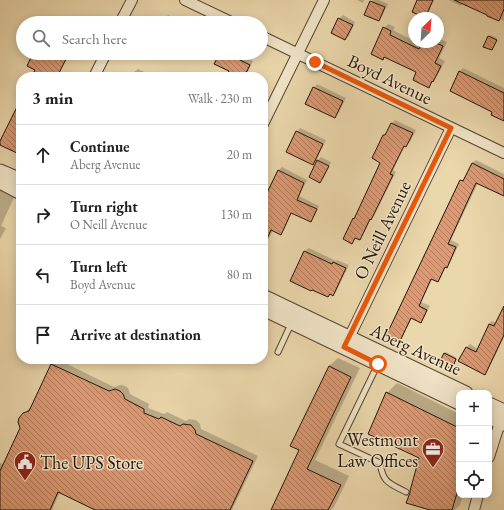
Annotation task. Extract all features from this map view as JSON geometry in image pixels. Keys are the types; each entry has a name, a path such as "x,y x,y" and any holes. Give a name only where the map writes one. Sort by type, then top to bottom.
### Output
{"street":[{"path":"124,16 132,0"},
{"path":"185,0 218,16"},
{"path":"268,114 324,0"},
{"name":"Boyd Avenue","path":"268,40 504,153"},
{"path":"96,72 102,60"},
{"name":"O Neill Avenue","path":"346,342 451,128"},
{"path":"0,171 16,178"},
{"path":"0,182 16,190"},
{"name":"Aberg Avenue","path":"268,299 294,317 346,342 459,390"},
{"name":"Aberg Avenue","path":"268,310 294,317"},
{"name":"Aberg Avenue","path":"346,342 378,364 456,402"},
{"path":"492,407 501,416 492,447"},
{"path":"474,510 477,498"}],"lane":[{"path":"278,352 294,317"},
{"path":"378,364 339,444 380,463 382,474 387,482 406,492"}],"building":[{"path":"417,0 433,0 428,12 412,12"},
{"path":"454,0 504,0 504,9 499,21"},
{"path":"370,1 385,7 379,21 364,15"},
{"path":"338,18 353,25 345,40 331,33"},
{"path":"383,27 391,31 390,35 408,44 408,48 442,48 435,63 441,66 429,88 413,80 416,72 384,57 383,60 371,54"},
{"path":"488,36 497,40 492,50 483,47"},
{"path":"30,60 66,60 60,72 34,72 35,70 27,66"},
{"path":"216,60 240,60 250,65 246,72 228,72 214,64"},
{"path":"459,71 504,93 504,121 491,115 492,112 450,91"},
{"path":"313,87 343,101 335,118 305,104"},
{"path":"16,109 16,153 0,145 0,141"},
{"path":"391,123 413,133 406,147 404,146 390,174 393,175 371,220 370,219 360,240 355,238 352,244 343,239 380,163 372,158 383,135 385,135"},
{"path":"296,131 323,144 313,165 286,152"},
{"path":"317,160 329,166 320,183 309,177"},
{"path":"472,163 504,179 504,196 476,183 448,244 456,247 447,268 445,267 438,282 431,279 419,306 427,310 421,323 411,318 399,343 386,336 460,180 463,181"},
{"path":"278,170 304,183 297,200 317,209 311,222 291,213 281,235 271,230 268,237 268,191"},
{"path":"304,251 332,264 333,262 346,268 333,296 330,294 328,297 290,281"},
{"path":"504,306 504,335 485,375 458,361 466,347 476,352 489,324 494,326"},
{"path":"444,353 456,359 452,369 439,363"},
{"path":"51,364 109,391 115,389 120,391 125,399 144,409 144,413 159,419 161,417 180,426 183,424 191,425 196,434 253,461 230,510 95,510 58,492 50,510 0,510 0,471 20,428 18,422 19,418 23,413 29,411"},
{"path":"329,366 351,377 307,469 341,485 328,510 271,510 299,450 290,446"},
{"path":"386,392 456,427 456,496 452,510 430,510 406,503 419,458 368,434"}],"place":[{"name":"Westmont Law Offices","path":"433,468"},
{"name":"The UPS Store","path":"25,482"}],"route":[{"path":"315,62 451,128 344,347 378,364"}]}
